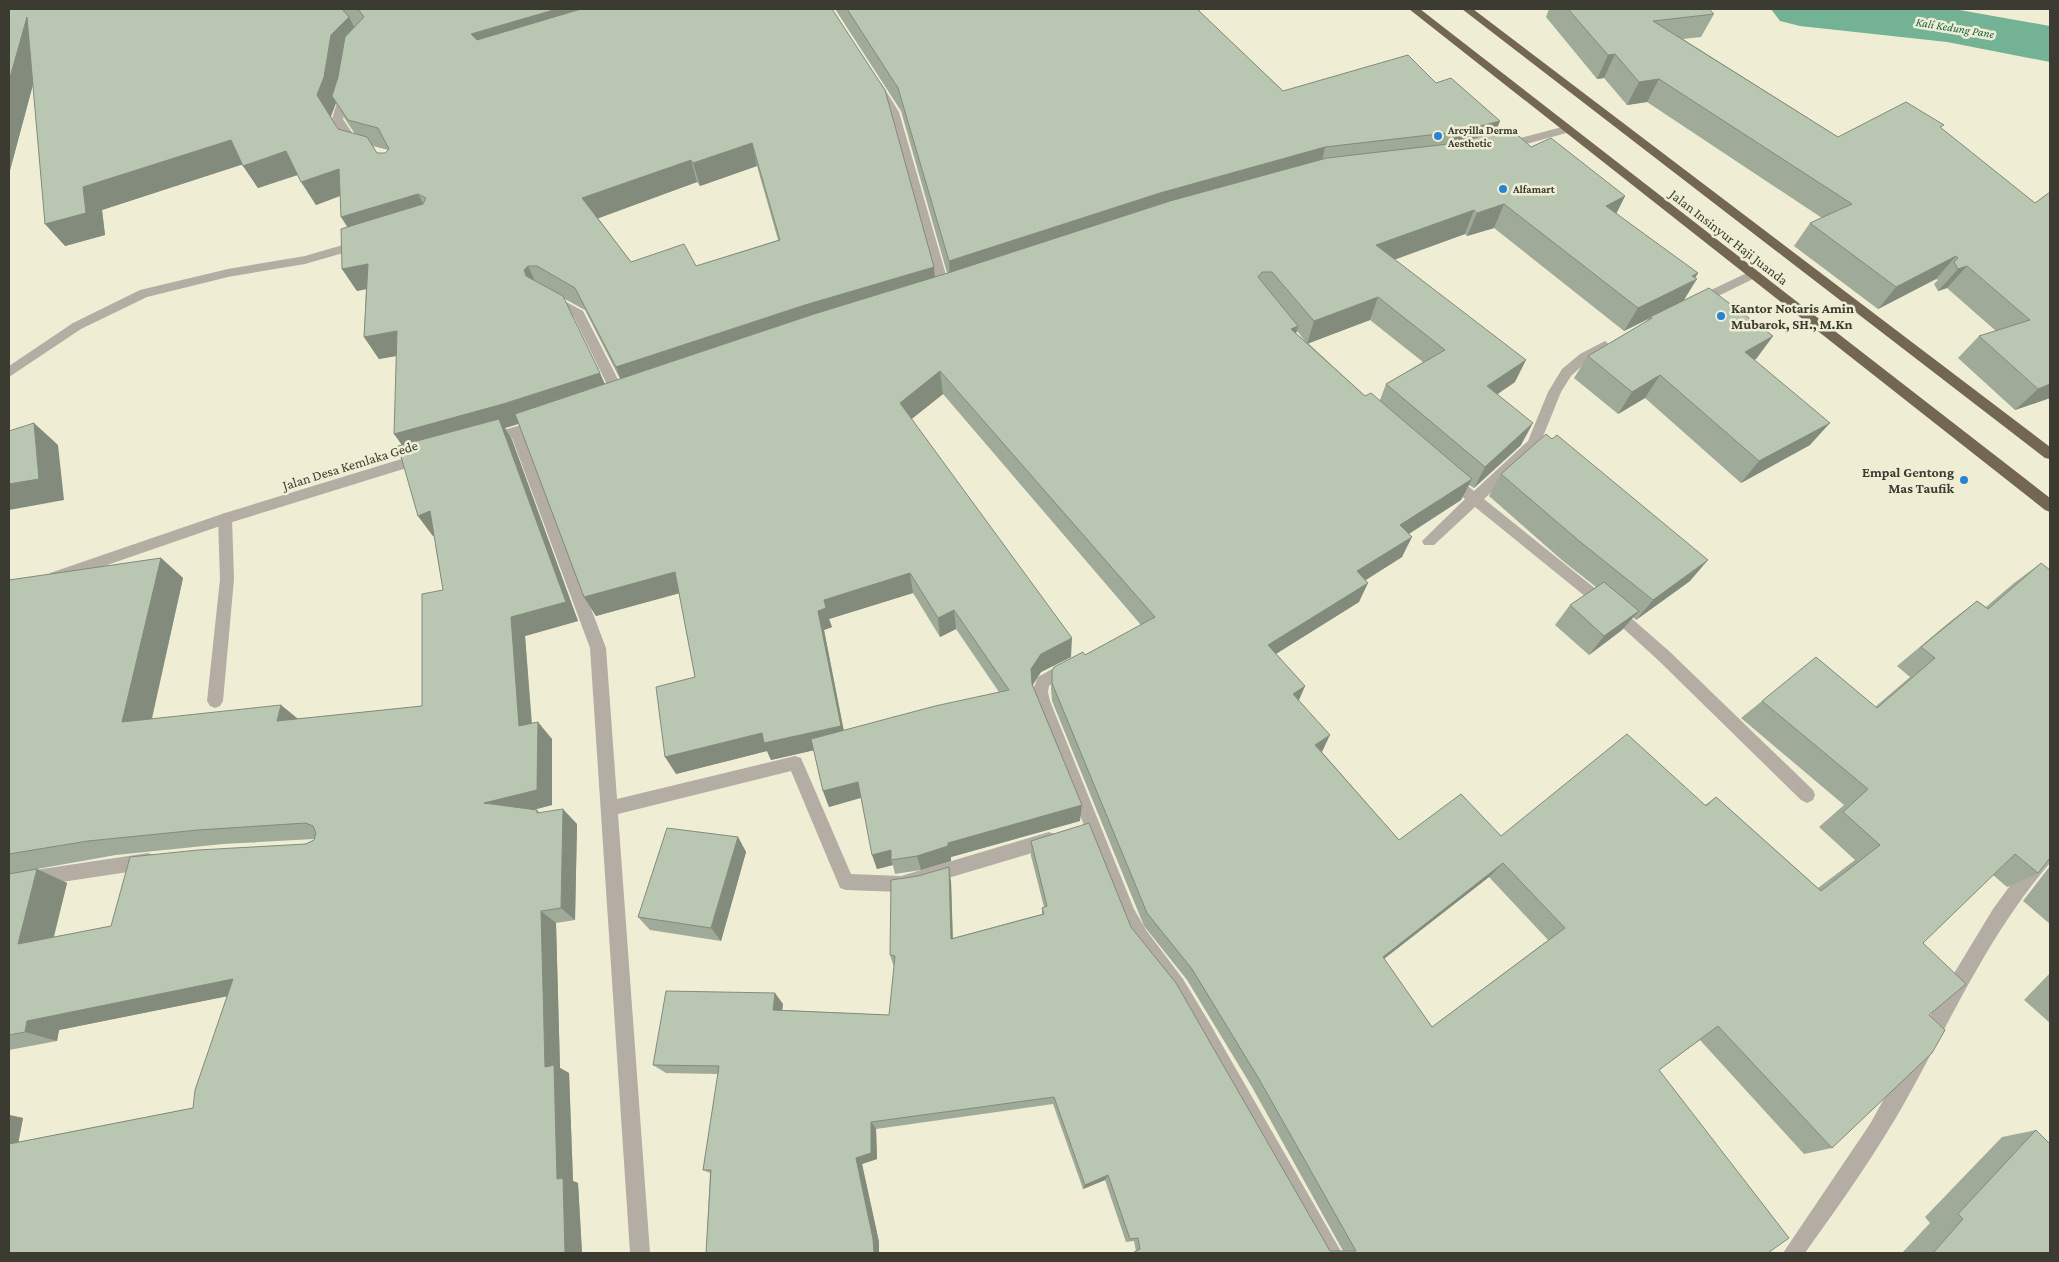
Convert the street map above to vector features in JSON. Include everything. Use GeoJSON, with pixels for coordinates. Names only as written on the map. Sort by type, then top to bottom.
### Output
{"type":"FeatureCollection","features":[{"type":"Feature","properties":{"kind":"highway","name":"Jalan Insinyur Haji Juanda"},"geometry":{"type":"LineString","coordinates":[[1469,10],[2050,454]]}},
{"type":"Feature","properties":{"kind":"highway","name":"Jalan Insinyur Haji Juanda"},"geometry":{"type":"LineString","coordinates":[[1416,11],[2050,506]]}},
{"type":"Feature","properties":{"kind":"street"},"geometry":{"type":"LineString","coordinates":[[868,72],[894,112],[945,292]]}},
{"type":"Feature","properties":{"kind":"street"},"geometry":{"type":"LineString","coordinates":[[346,83],[344,100],[337,119],[356,147],[364,149]]}},
{"type":"Feature","properties":{"kind":"street"},"geometry":{"type":"LineString","coordinates":[[1493,149],[1566,130]]}},
{"type":"Feature","properties":{"kind":"street"},"geometry":{"type":"LineString","coordinates":[[9,372],[77,326],[144,293],[228,273],[305,260],[368,241]]}},
{"type":"Feature","properties":{"kind":"street"},"geometry":{"type":"LineString","coordinates":[[1682,309],[1753,274]]}},
{"type":"Feature","properties":{"kind":"street"},"geometry":{"type":"LineString","coordinates":[[542,293],[579,314],[620,397]]}},
{"type":"Feature","properties":{"kind":"street"},"geometry":{"type":"LineString","coordinates":[[1429,541],[1533,445],[1544,426],[1558,384],[1567,372],[1581,360],[1619,339]]}},
{"type":"Feature","properties":{"kind":"street"},"geometry":{"type":"LineString","coordinates":[[472,444],[517,432],[554,419]]}},
{"type":"Feature","properties":{"kind":"street"},"geometry":{"type":"LineString","coordinates":[[517,432],[598,648],[640,1253]]}},
{"type":"Feature","properties":{"kind":"street","name":"Jalan Desa Kemlaka Gede"},"geometry":{"type":"LineString","coordinates":[[46,580],[225,519],[437,454]]}},
{"type":"Feature","properties":{"kind":"street"},"geometry":{"type":"LineString","coordinates":[[1437,468],[1474,500],[1617,614],[1664,656],[1807,795]]}},
{"type":"Feature","properties":{"kind":"street"},"geometry":{"type":"LineString","coordinates":[[215,701],[227,580],[225,519]]}},
{"type":"Feature","properties":{"kind":"street"},"geometry":{"type":"LineString","coordinates":[[1080,661],[1047,679],[1040,692],[1136,933],[1178,987],[1243,1095],[1332,1253]]}},
{"type":"Feature","properties":{"kind":"street"},"geometry":{"type":"LineString","coordinates":[[609,809],[795,763],[846,882],[908,882],[1094,826]]}},
{"type":"Feature","properties":{"kind":"street"},"geometry":{"type":"LineString","coordinates":[[1793,1253],[1877,1131],[1959,980],[2018,887],[2050,851]]}},
{"type":"Feature","properties":{"kind":"street"},"geometry":{"type":"LineString","coordinates":[[9,882],[116,864],[165,860]]}},
{"type":"Feature","properties":{"kind":"building"},"geometry":{"type":"Polygon","coordinates":[[[9,9],[342,9],[349,17],[331,35],[324,77],[317,95],[338,129],[367,137],[377,153],[385,153],[389,149],[378,128],[348,120],[332,96],[338,77],[345,37],[364,17],[358,9],[557,9],[471,34],[477,40],[581,9],[832,9],[885,90],[934,267],[805,305],[616,367],[575,288],[537,266],[528,266],[524,270],[526,276],[563,296],[600,373],[503,404],[394,434],[397,331],[364,337],[368,264],[342,269],[341,229],[423,204],[426,198],[418,194],[341,217],[339,169],[301,182],[286,151],[243,166],[231,140],[83,187],[86,213],[45,224],[27,17],[9,81],[9,9]],[[752,143],[693,163],[691,160],[582,198],[631,262],[684,244],[696,266],[780,240],[752,143]]]}},
{"type":"Feature","properties":{"kind":"building"},"geometry":{"type":"Polygon","coordinates":[[[847,9],[1197,9],[1283,91],[1408,55],[1436,83],[1451,78],[1500,121],[1456,132],[1325,147],[1160,193],[949,261],[898,88],[847,9]]]}},
{"type":"Feature","properties":{"kind":"building"},"geometry":{"type":"Polygon","coordinates":[[[1568,9],[1709,9],[1714,14],[1653,21],[1838,137],[1906,102],[1944,125],[1940,127],[2035,203],[2050,192],[2050,384],[2038,389],[1979,336],[2030,320],[1967,266],[1958,269],[1954,262],[1958,258],[1956,256],[1896,287],[1810,223],[1852,204],[1659,79],[1639,82],[1615,54],[1608,55],[1568,9]]]}},
{"type":"Feature","properties":{"kind":"building"},"geometry":{"type":"Polygon","coordinates":[[[1510,128],[1531,147],[1551,138],[1625,196],[1606,206],[1698,273],[1692,276],[1697,279],[1638,308],[1504,204],[1477,213],[1474,210],[1376,245],[1526,360],[1487,386],[1533,423],[1485,467],[1386,384],[1445,350],[1378,297],[1314,321],[1272,272],[1262,272],[1258,277],[1298,326],[1291,329],[1365,396],[1371,393],[1472,479],[1400,525],[1412,537],[1357,571],[1368,583],[1268,645],[1305,686],[1293,694],[1330,735],[1315,745],[1399,840],[1461,794],[1501,836],[1627,734],[1706,806],[1716,797],[1821,891],[1880,845],[1843,812],[1868,789],[1762,701],[1816,657],[1877,708],[1935,658],[1921,647],[1977,601],[1988,609],[2041,563],[2050,570],[2050,858],[2038,873],[2015,854],[1923,943],[1966,984],[1929,1015],[1945,1030],[1932,1053],[1832,1148],[1718,1026],[1659,1070],[1789,1238],[1768,1253],[1135,1253],[1140,1249],[1138,1238],[1130,1239],[1108,1175],[1085,1185],[1054,1097],[871,1122],[871,1153],[856,1158],[873,1239],[874,1253],[706,1253],[711,1170],[703,1170],[719,1066],[653,1065],[666,991],[775,993],[773,1010],[889,1015],[895,956],[890,955],[891,880],[918,876],[949,867],[951,939],[1044,914],[1042,908],[1047,906],[1031,841],[1089,823],[1131,927],[1176,983],[1330,1251],[1356,1251],[1259,1079],[1192,969],[1147,913],[1052,683],[1054,667],[1083,652],[1085,655],[1155,617],[940,371],[900,403],[1072,638],[1041,654],[1031,669],[1032,684],[1082,805],[948,843],[948,846],[917,856],[891,860],[891,850],[872,855],[858,782],[823,791],[811,739],[935,706],[1009,690],[954,610],[938,618],[910,573],[824,600],[826,608],[818,611],[841,726],[764,743],[762,733],[665,757],[656,687],[695,677],[675,572],[584,597],[515,414],[814,314],[1170,201],[1327,158],[1457,143],[1510,128]],[[1503,863],[1383,957],[1432,1027],[1565,928],[1503,863]]]}},
{"type":"Feature","properties":{"kind":"building"},"geometry":{"type":"Polygon","coordinates":[[[1709,288],[1773,336],[1745,352],[1830,423],[1759,461],[1660,375],[1632,392],[1588,356],[1652,318],[1650,317],[1709,288]]]}},
{"type":"Feature","properties":{"kind":"building"},"geometry":{"type":"Polygon","coordinates":[[[499,419],[566,602],[511,617],[519,726],[538,722],[537,790],[484,803],[537,810],[537,813],[563,809],[561,908],[541,911],[545,1067],[554,1065],[557,1179],[563,1178],[565,1253],[9,1253],[9,1144],[193,1108],[195,1090],[233,979],[27,1021],[25,1032],[9,1035],[9,874],[37,869],[18,944],[111,926],[130,857],[198,850],[306,844],[314,840],[316,833],[313,826],[306,823],[198,830],[88,841],[9,854],[9,580],[161,558],[122,722],[281,705],[277,721],[422,706],[422,594],[443,590],[430,511],[418,516],[398,446],[499,419]]]}},
{"type":"Feature","properties":{"kind":"building"},"geometry":{"type":"Polygon","coordinates":[[[34,423],[39,479],[9,484],[9,431],[34,423]]]}},
{"type":"Feature","properties":{"kind":"building"},"geometry":{"type":"Polygon","coordinates":[[[1546,434],[1552,439],[1557,435],[1708,560],[1653,600],[1578,540],[1501,474],[1546,434]]]}},
{"type":"Feature","properties":{"kind":"building"},"geometry":{"type":"Polygon","coordinates":[[[1604,582],[1639,611],[1604,636],[1570,605],[1604,582]]]}},
{"type":"Feature","properties":{"kind":"building"},"geometry":{"type":"Polygon","coordinates":[[[667,828],[738,837],[711,928],[638,917],[667,828]]]}},
{"type":"Feature","properties":{"kind":"building"},"geometry":{"type":"Polygon","coordinates":[[[2036,1130],[2050,1144],[2050,1253],[1933,1253],[1963,1219],[1958,1214],[2036,1130]]]}},
{"type":"Feature","properties":{"kind":"waterway","name":"Kali Kedung Pane"},"geometry":{"type":"LineString","coordinates":[[1800,9],[1947,25],[2050,44]]}},
{"type":"Feature","properties":{"kind":"place","name":"Arcyilla Derma Aesthetic"},"geometry":{"type":"Point","coordinates":[1438,136]}},
{"type":"Feature","properties":{"kind":"place","name":"Alfamart"},"geometry":{"type":"Point","coordinates":[1503,189]}},
{"type":"Feature","properties":{"kind":"place","name":"Kantor Notaris Amin Mubarok, SH., M.Kn"},"geometry":{"type":"Point","coordinates":[1721,316]}},
{"type":"Feature","properties":{"kind":"place","name":"Empal Gentong Mas Taufik"},"geometry":{"type":"Point","coordinates":[1964,480]}}]}
